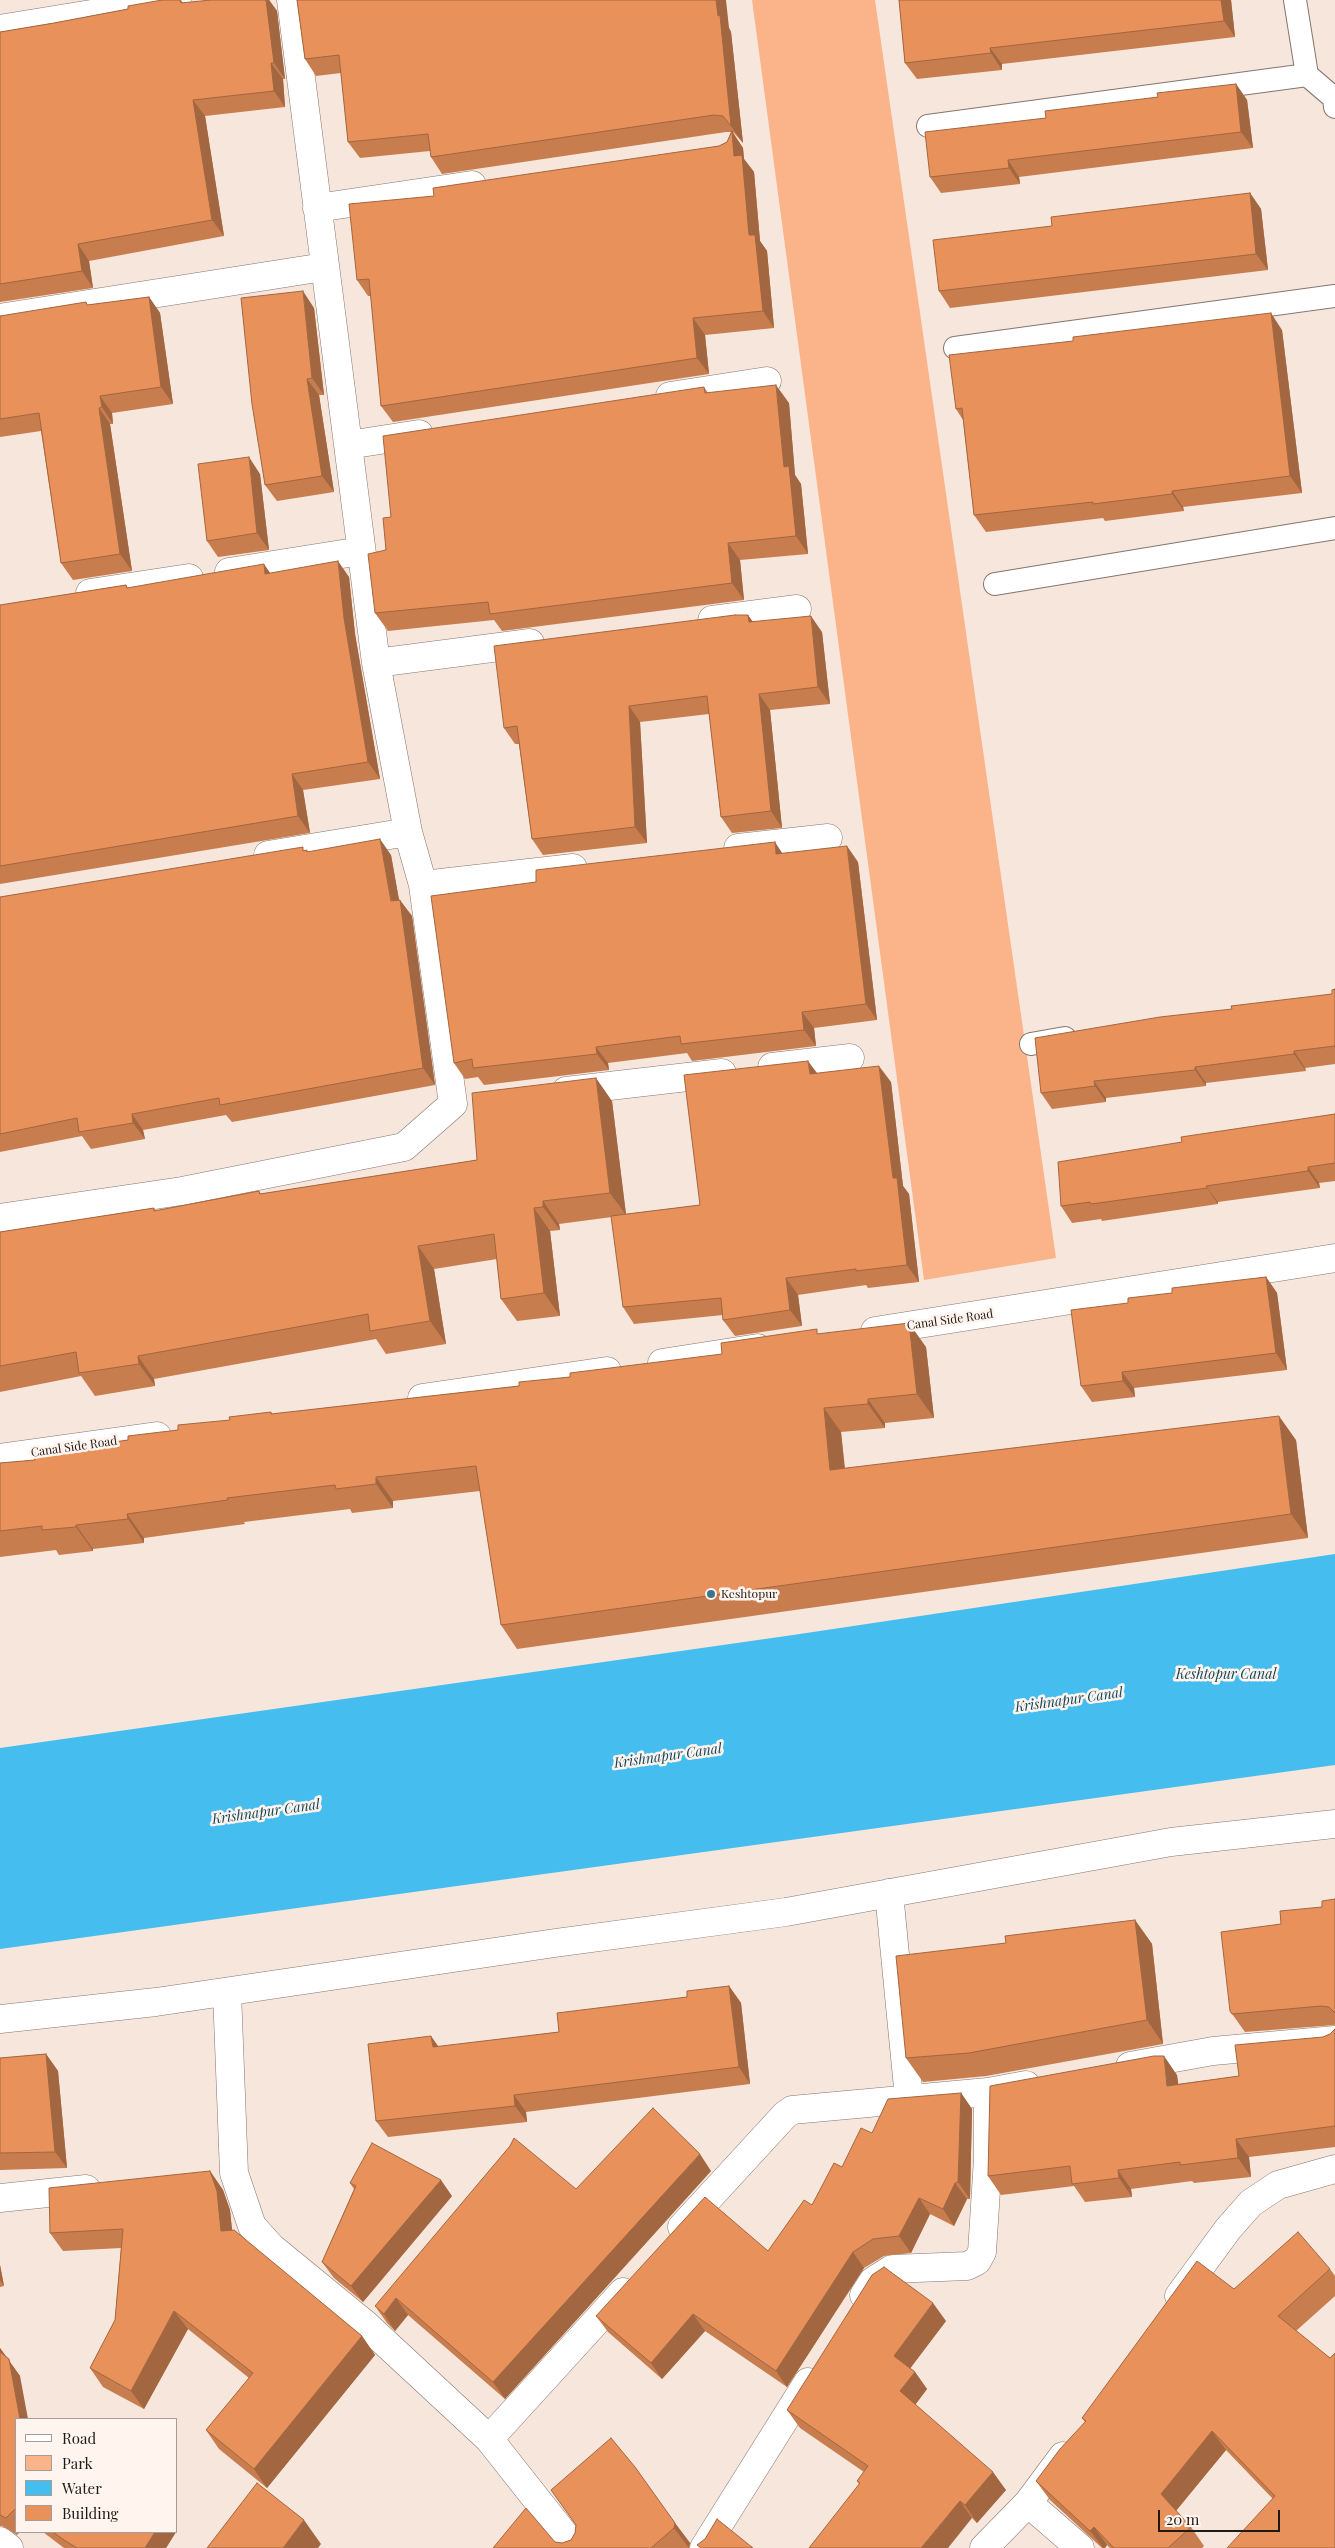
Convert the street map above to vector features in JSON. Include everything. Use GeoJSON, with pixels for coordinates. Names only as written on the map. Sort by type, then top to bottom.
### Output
{"type":"FeatureCollection","features":[{"type":"Feature","properties":{"kind":"street"},"geometry":{"type":"LineString","coordinates":[[0,29],[177,0]]}},
{"type":"Feature","properties":{"kind":"street"},"geometry":{"type":"LineString","coordinates":[[291,0],[376,663],[408,832],[423,885],[453,1104]]}},
{"type":"Feature","properties":{"kind":"street"},"geometry":{"type":"LineString","coordinates":[[317,208],[493,182]]}},
{"type":"Feature","properties":{"kind":"street"},"geometry":{"type":"LineString","coordinates":[[0,318],[324,267]]}},
{"type":"Feature","properties":{"kind":"street"},"geometry":{"type":"LineString","coordinates":[[650,399],[767,381]]}},
{"type":"Feature","properties":{"kind":"street"},"geometry":{"type":"LineString","coordinates":[[348,445],[445,430]]}},
{"type":"Feature","properties":{"kind":"street"},"geometry":{"type":"LineString","coordinates":[[68,596],[361,551]]}},
{"type":"Feature","properties":{"kind":"street"},"geometry":{"type":"LineString","coordinates":[[690,623],[797,609]]}},
{"type":"Feature","properties":{"kind":"street"},"geometry":{"type":"LineString","coordinates":[[376,663],[552,640]]}},
{"type":"Feature","properties":{"kind":"street"},"geometry":{"type":"LineString","coordinates":[[243,860],[408,832]]}},
{"type":"Feature","properties":{"kind":"street"},"geometry":{"type":"LineString","coordinates":[[709,852],[828,838]]}},
{"type":"Feature","properties":{"kind":"street"},"geometry":{"type":"LineString","coordinates":[[423,885],[601,864]]}},
{"type":"Feature","properties":{"kind":"street"},"geometry":{"type":"LineString","coordinates":[[542,1094],[850,1058]]}},
{"type":"Feature","properties":{"kind":"street"},"geometry":{"type":"LineString","coordinates":[[0,1218],[182,1191],[404,1147],[453,1104],[482,1100]]}},
{"type":"Feature","properties":{"kind":"street","name":"Canal Side Road"},"geometry":{"type":"LineString","coordinates":[[849,1335],[1335,1258]]}},
{"type":"Feature","properties":{"kind":"street"},"geometry":{"type":"LineString","coordinates":[[400,1402],[780,1345]]}},
{"type":"Feature","properties":{"kind":"street","name":"Canal Side Road"},"geometry":{"type":"LineString","coordinates":[[0,1458],[185,1432]]}},
{"type":"Feature","properties":{"kind":"street"},"geometry":{"type":"LineString","coordinates":[[0,2019],[156,2002],[554,1942],[786,1912],[1171,1842],[1335,1824]]}},
{"type":"Feature","properties":{"kind":"street"},"geometry":{"type":"LineString","coordinates":[[889,1893],[909,2098]]}},
{"type":"Feature","properties":{"kind":"street"},"geometry":{"type":"LineString","coordinates":[[227,1992],[234,2172],[252,2226],[271,2247],[364,2324],[489,2439],[576,2548]]}},
{"type":"Feature","properties":{"kind":"street"},"geometry":{"type":"LineString","coordinates":[[1106,2071],[1213,2051],[1335,2040]]}},
{"type":"Feature","properties":{"kind":"street"},"geometry":{"type":"LineString","coordinates":[[664,2248],[785,2115],[792,2110],[988,2092],[1047,2081]]}},
{"type":"Feature","properties":{"kind":"street"},"geometry":{"type":"LineString","coordinates":[[852,2312],[872,2280],[892,2269],[967,2266],[977,2261],[982,2252],[988,2159],[988,2092]]}},
{"type":"Feature","properties":{"kind":"street"},"geometry":{"type":"LineString","coordinates":[[1163,2318],[1228,2229],[1251,2203],[1278,2185],[1335,2169]]}},
{"type":"Feature","properties":{"kind":"street"},"geometry":{"type":"LineString","coordinates":[[205,2176],[234,2172]]}},
{"type":"Feature","properties":{"kind":"street"},"geometry":{"type":"LineString","coordinates":[[0,2198],[107,2186]]}},
{"type":"Feature","properties":{"kind":"street"},"geometry":{"type":"LineString","coordinates":[[489,2439],[637,2277]]}},
{"type":"Feature","properties":{"kind":"street"},"geometry":{"type":"LineString","coordinates":[[364,2324],[383,2302]]}},
{"type":"Feature","properties":{"kind":"street"},"geometry":{"type":"LineString","coordinates":[[704,2548],[822,2360]]}},
{"type":"Feature","properties":{"kind":"street"},"geometry":{"type":"LineString","coordinates":[[984,2548],[1028,2503],[1075,2439]]}},
{"type":"Feature","properties":{"kind":"street"},"geometry":{"type":"LineString","coordinates":[[1028,2503],[1080,2548]]}},
{"type":"Feature","properties":{"kind":"street"},"geometry":{"type":"LineString","coordinates":[[0,2541],[9,2548]]}},
{"type":"Feature","properties":{"kind":"lane"},"geometry":{"type":"LineString","coordinates":[[1295,0],[1307,75],[1335,101]]}},
{"type":"Feature","properties":{"kind":"lane"},"geometry":{"type":"LineString","coordinates":[[928,126],[1307,75]]}},
{"type":"Feature","properties":{"kind":"lane"},"geometry":{"type":"LineString","coordinates":[[955,348],[1335,296]]}},
{"type":"Feature","properties":{"kind":"lane"},"geometry":{"type":"LineString","coordinates":[[995,584],[1335,528]]}},
{"type":"Feature","properties":{"kind":"lane"},"geometry":{"type":"LineString","coordinates":[[1031,1044],[1090,1034]]}},
{"type":"Feature","properties":{"kind":"green space"},"geometry":{"type":"Polygon","coordinates":[[[752,0],[875,0],[1056,1258],[924,1280],[752,0]]]}},
{"type":"Feature","properties":{"kind":"water","name":"Keshtopur Canal"},"geometry":{"type":"Polygon","coordinates":[[[1335,1554],[1335,1765],[0,1949],[0,1748],[793,1635],[1335,1554]]]}},
{"type":"Feature","properties":{"kind":"building"},"geometry":{"type":"Polygon","coordinates":[[[162,0],[180,0],[181,3],[211,0],[266,0],[274,63],[271,63],[274,91],[193,100],[212,220],[78,244],[82,271],[0,284],[0,32],[128,9],[128,6],[162,0]]]}},
{"type":"Feature","properties":{"kind":"building"},"geometry":{"type":"Polygon","coordinates":[[[297,0],[716,0],[718,16],[720,15],[731,126],[723,116],[714,115],[431,157],[428,134],[348,142],[339,55],[305,59],[297,0]]]}},
{"type":"Feature","properties":{"kind":"building"},"geometry":{"type":"Polygon","coordinates":[[[899,0],[1221,0],[1224,21],[990,48],[991,53],[905,63],[899,0]]]}},
{"type":"Feature","properties":{"kind":"building"},"geometry":{"type":"Polygon","coordinates":[[[1236,84],[1241,132],[1008,160],[1009,168],[930,177],[925,132],[1046,118],[1045,111],[1158,97],[1157,93],[1236,84]]]}},
{"type":"Feature","properties":{"kind":"building"},"geometry":{"type":"Polygon","coordinates":[[[732,131],[734,156],[742,155],[749,235],[755,235],[763,311],[693,318],[697,358],[381,406],[369,279],[357,280],[349,204],[434,196],[433,188],[719,146],[727,142],[732,131]]]}},
{"type":"Feature","properties":{"kind":"building"},"geometry":{"type":"Polygon","coordinates":[[[1250,193],[1256,254],[939,291],[933,240],[1052,226],[1051,217],[1250,193]]]}},
{"type":"Feature","properties":{"kind":"building"},"geometry":{"type":"Polygon","coordinates":[[[303,291],[312,378],[307,379],[322,476],[265,485],[252,404],[241,298],[303,291]]]}},
{"type":"Feature","properties":{"kind":"building"},"geometry":{"type":"Polygon","coordinates":[[[149,297],[161,387],[100,396],[102,407],[99,408],[120,554],[61,563],[39,413],[0,419],[0,316],[86,302],[87,305],[149,297]]]}},
{"type":"Feature","properties":{"kind":"building"},"geometry":{"type":"Polygon","coordinates":[[[1271,313],[1290,476],[1172,491],[1172,494],[1093,504],[1093,502],[974,515],[962,408],[956,409],[949,355],[1073,341],[1073,337],[1271,313]]]}},
{"type":"Feature","properties":{"kind":"building"},"geometry":{"type":"Polygon","coordinates":[[[776,385],[784,467],[789,466],[796,536],[728,543],[732,583],[490,614],[488,602],[375,613],[368,554],[386,550],[383,518],[391,517],[383,436],[704,387],[705,393],[776,385]]]}},
{"type":"Feature","properties":{"kind":"building"},"geometry":{"type":"Polygon","coordinates":[[[249,457],[257,533],[207,541],[198,464],[249,457]]]}},
{"type":"Feature","properties":{"kind":"building"},"geometry":{"type":"Polygon","coordinates":[[[338,561],[344,618],[368,762],[292,774],[298,816],[0,866],[0,605],[126,585],[127,588],[264,564],[265,574],[338,561]]]}},
{"type":"Feature","properties":{"kind":"building"},"geometry":{"type":"Polygon","coordinates":[[[735,615],[748,615],[749,622],[811,616],[818,687],[759,694],[771,811],[721,817],[707,696],[629,706],[635,827],[532,839],[517,726],[504,728],[494,646],[735,615]]]}},
{"type":"Feature","properties":{"kind":"building"},"geometry":{"type":"Polygon","coordinates":[[[380,839],[391,901],[400,900],[423,1068],[220,1105],[219,1098],[132,1114],[133,1123],[79,1132],[77,1118],[0,1134],[0,897],[303,847],[303,851],[307,850],[307,852],[380,839]]]}},
{"type":"Feature","properties":{"kind":"building"},"geometry":{"type":"Polygon","coordinates":[[[775,842],[776,854],[847,846],[866,1004],[802,1012],[804,1030],[681,1044],[680,1036],[596,1047],[597,1054],[473,1068],[472,1059],[454,1063],[431,896],[536,882],[536,870],[775,842]]]}},
{"type":"Feature","properties":{"kind":"building"},"geometry":{"type":"Polygon","coordinates":[[[1335,989],[1335,1046],[1294,1051],[1294,1054],[1195,1067],[1195,1070],[1094,1081],[1095,1086],[1041,1093],[1035,1038],[1160,1017],[1232,1009],[1231,1006],[1332,994],[1332,990],[1335,989]]]}},
{"type":"Feature","properties":{"kind":"building"},"geometry":{"type":"Polygon","coordinates":[[[808,1061],[810,1074],[879,1066],[893,1178],[897,1178],[907,1265],[786,1278],[790,1310],[723,1320],[721,1298],[623,1307],[611,1216],[700,1205],[684,1075],[808,1061]]]}},
{"type":"Feature","properties":{"kind":"building"},"geometry":{"type":"Polygon","coordinates":[[[596,1078],[610,1193],[543,1201],[543,1207],[534,1208],[544,1293],[501,1299],[494,1234],[418,1246],[430,1321],[370,1331],[368,1314],[138,1356],[139,1364],[79,1373],[76,1352],[0,1366],[0,1232],[154,1208],[154,1211],[259,1191],[260,1194],[477,1160],[472,1093],[596,1078]]]}},
{"type":"Feature","properties":{"kind":"building"},"geometry":{"type":"Polygon","coordinates":[[[1335,1114],[1335,1163],[1308,1167],[1308,1171],[1206,1186],[1207,1188],[1091,1204],[1090,1202],[1061,1206],[1058,1162],[1182,1142],[1181,1137],[1335,1114]]]}},
{"type":"Feature","properties":{"kind":"building"},"geometry":{"type":"Polygon","coordinates":[[[1266,1277],[1276,1353],[1122,1372],[1123,1381],[1081,1386],[1071,1310],[1128,1303],[1128,1298],[1172,1293],[1172,1288],[1266,1277]]]}},
{"type":"Feature","properties":{"kind":"building"},"geometry":{"type":"Polygon","coordinates":[[[909,1323],[917,1394],[868,1399],[868,1404],[824,1408],[830,1470],[1279,1416],[1291,1514],[501,1625],[476,1466],[376,1477],[376,1484],[336,1489],[335,1485],[227,1498],[228,1500],[127,1514],[128,1519],[76,1525],[76,1527],[42,1530],[42,1526],[0,1531],[0,1463],[35,1460],[34,1453],[128,1440],[128,1436],[178,1430],[178,1425],[230,1420],[229,1417],[519,1386],[519,1382],[570,1377],[570,1373],[722,1354],[721,1343],[817,1329],[817,1334],[909,1323]]]}},
{"type":"Feature","properties":{"kind":"building"},"geometry":{"type":"Polygon","coordinates":[[[1335,1899],[1335,2013],[1329,2007],[1321,2006],[1232,2014],[1230,2011],[1221,1932],[1281,1924],[1280,1911],[1322,1907],[1322,1901],[1335,1899]]]}},
{"type":"Feature","properties":{"kind":"building"},"geometry":{"type":"Polygon","coordinates":[[[1135,1920],[1147,2020],[969,2053],[906,2058],[896,1956],[1006,1943],[1005,1936],[1135,1920]]]}},
{"type":"Feature","properties":{"kind":"building"},"geometry":{"type":"Polygon","coordinates":[[[729,1986],[739,2067],[514,2095],[515,2106],[376,2121],[368,2044],[431,2036],[433,2047],[559,2032],[557,2013],[687,1997],[687,1991],[729,1986]]]}},
{"type":"Feature","properties":{"kind":"building"},"geometry":{"type":"Polygon","coordinates":[[[1335,2029],[1335,2126],[1236,2139],[1238,2158],[1180,2165],[1180,2162],[1118,2170],[1119,2178],[1072,2184],[1070,2166],[988,2176],[990,2086],[1154,2056],[1164,2056],[1167,2086],[1239,2076],[1235,2045],[1323,2037],[1335,2029]]]}},
{"type":"Feature","properties":{"kind":"building"},"geometry":{"type":"Polygon","coordinates":[[[46,2054],[55,2152],[0,2153],[0,2058],[46,2054]]]}},
{"type":"Feature","properties":{"kind":"building"},"geometry":{"type":"Polygon","coordinates":[[[961,2093],[958,2182],[955,2183],[943,2209],[919,2198],[899,2236],[873,2239],[853,2252],[776,2371],[693,2314],[651,2363],[596,2316],[705,2197],[768,2251],[804,2200],[812,2205],[834,2163],[842,2167],[861,2128],[872,2133],[888,2099],[961,2093]]]}},
{"type":"Feature","properties":{"kind":"building"},"geometry":{"type":"Polygon","coordinates":[[[653,2108],[700,2154],[493,2382],[396,2298],[384,2314],[375,2306],[510,2146],[514,2138],[576,2189],[653,2108]]]}},
{"type":"Feature","properties":{"kind":"building"},"geometry":{"type":"Polygon","coordinates":[[[372,2143],[441,2180],[351,2286],[322,2262],[356,2186],[350,2183],[372,2143]]]}},
{"type":"Feature","properties":{"kind":"building"},"geometry":{"type":"Polygon","coordinates":[[[210,2171],[217,2191],[221,2231],[234,2230],[362,2336],[254,2469],[206,2430],[253,2373],[174,2311],[131,2391],[90,2368],[115,2320],[123,2229],[50,2233],[49,2188],[210,2171]]]}},
{"type":"Feature","properties":{"kind":"building"},"geometry":{"type":"Polygon","coordinates":[[[1298,2232],[1330,2269],[1278,2316],[1330,2358],[1335,2353],[1335,2548],[1227,2548],[1275,2496],[1212,2431],[1161,2494],[1191,2527],[1168,2548],[1114,2548],[1094,2527],[1090,2531],[1036,2481],[1060,2449],[1086,2421],[1082,2418],[1197,2261],[1234,2289],[1298,2232]]]}},
{"type":"Feature","properties":{"kind":"building"},"geometry":{"type":"Polygon","coordinates":[[[884,2267],[933,2303],[894,2356],[915,2372],[900,2391],[993,2472],[965,2505],[960,2501],[921,2548],[809,2548],[860,2483],[857,2481],[868,2466],[787,2410],[872,2275],[884,2267]]]}},
{"type":"Feature","properties":{"kind":"building"},"geometry":{"type":"Polygon","coordinates":[[[0,2352],[9,2359],[20,2418],[15,2418],[15,2509],[6,2518],[0,2515],[0,2352]]]}},
{"type":"Feature","properties":{"kind":"building"},"geometry":{"type":"Polygon","coordinates":[[[611,2438],[635,2467],[675,2523],[674,2528],[651,2548],[493,2548],[526,2508],[555,2542],[562,2543],[571,2540],[575,2533],[576,2525],[551,2490],[611,2438]]]}},
{"type":"Feature","properties":{"kind":"building"},"geometry":{"type":"Polygon","coordinates":[[[257,2483],[304,2520],[283,2548],[207,2548],[257,2483]]]}},
{"type":"Feature","properties":{"kind":"building"},"geometry":{"type":"Polygon","coordinates":[[[717,2519],[753,2548],[701,2548],[697,2545],[705,2539],[717,2519]]]}},
{"type":"Feature","properties":{"kind":"building"},"geometry":{"type":"Polygon","coordinates":[[[54,2533],[154,2533],[145,2548],[77,2548],[54,2533]]]}},
{"type":"Feature","properties":{"kind":"place","name":"Keshtopur"},"geometry":{"type":"Point","coordinates":[711,1594]}},
{"type":"Feature","properties":{"kind":"water label","name":"Krishnapur Canal"},"geometry":{"type":"Point","coordinates":[1069,1700]}},
{"type":"Feature","properties":{"kind":"water label","name":"Krishnapur Canal"},"geometry":{"type":"Point","coordinates":[668,1756]}},
{"type":"Feature","properties":{"kind":"water label","name":"Krishnapur Canal"},"geometry":{"type":"Point","coordinates":[266,1812]}}]}
